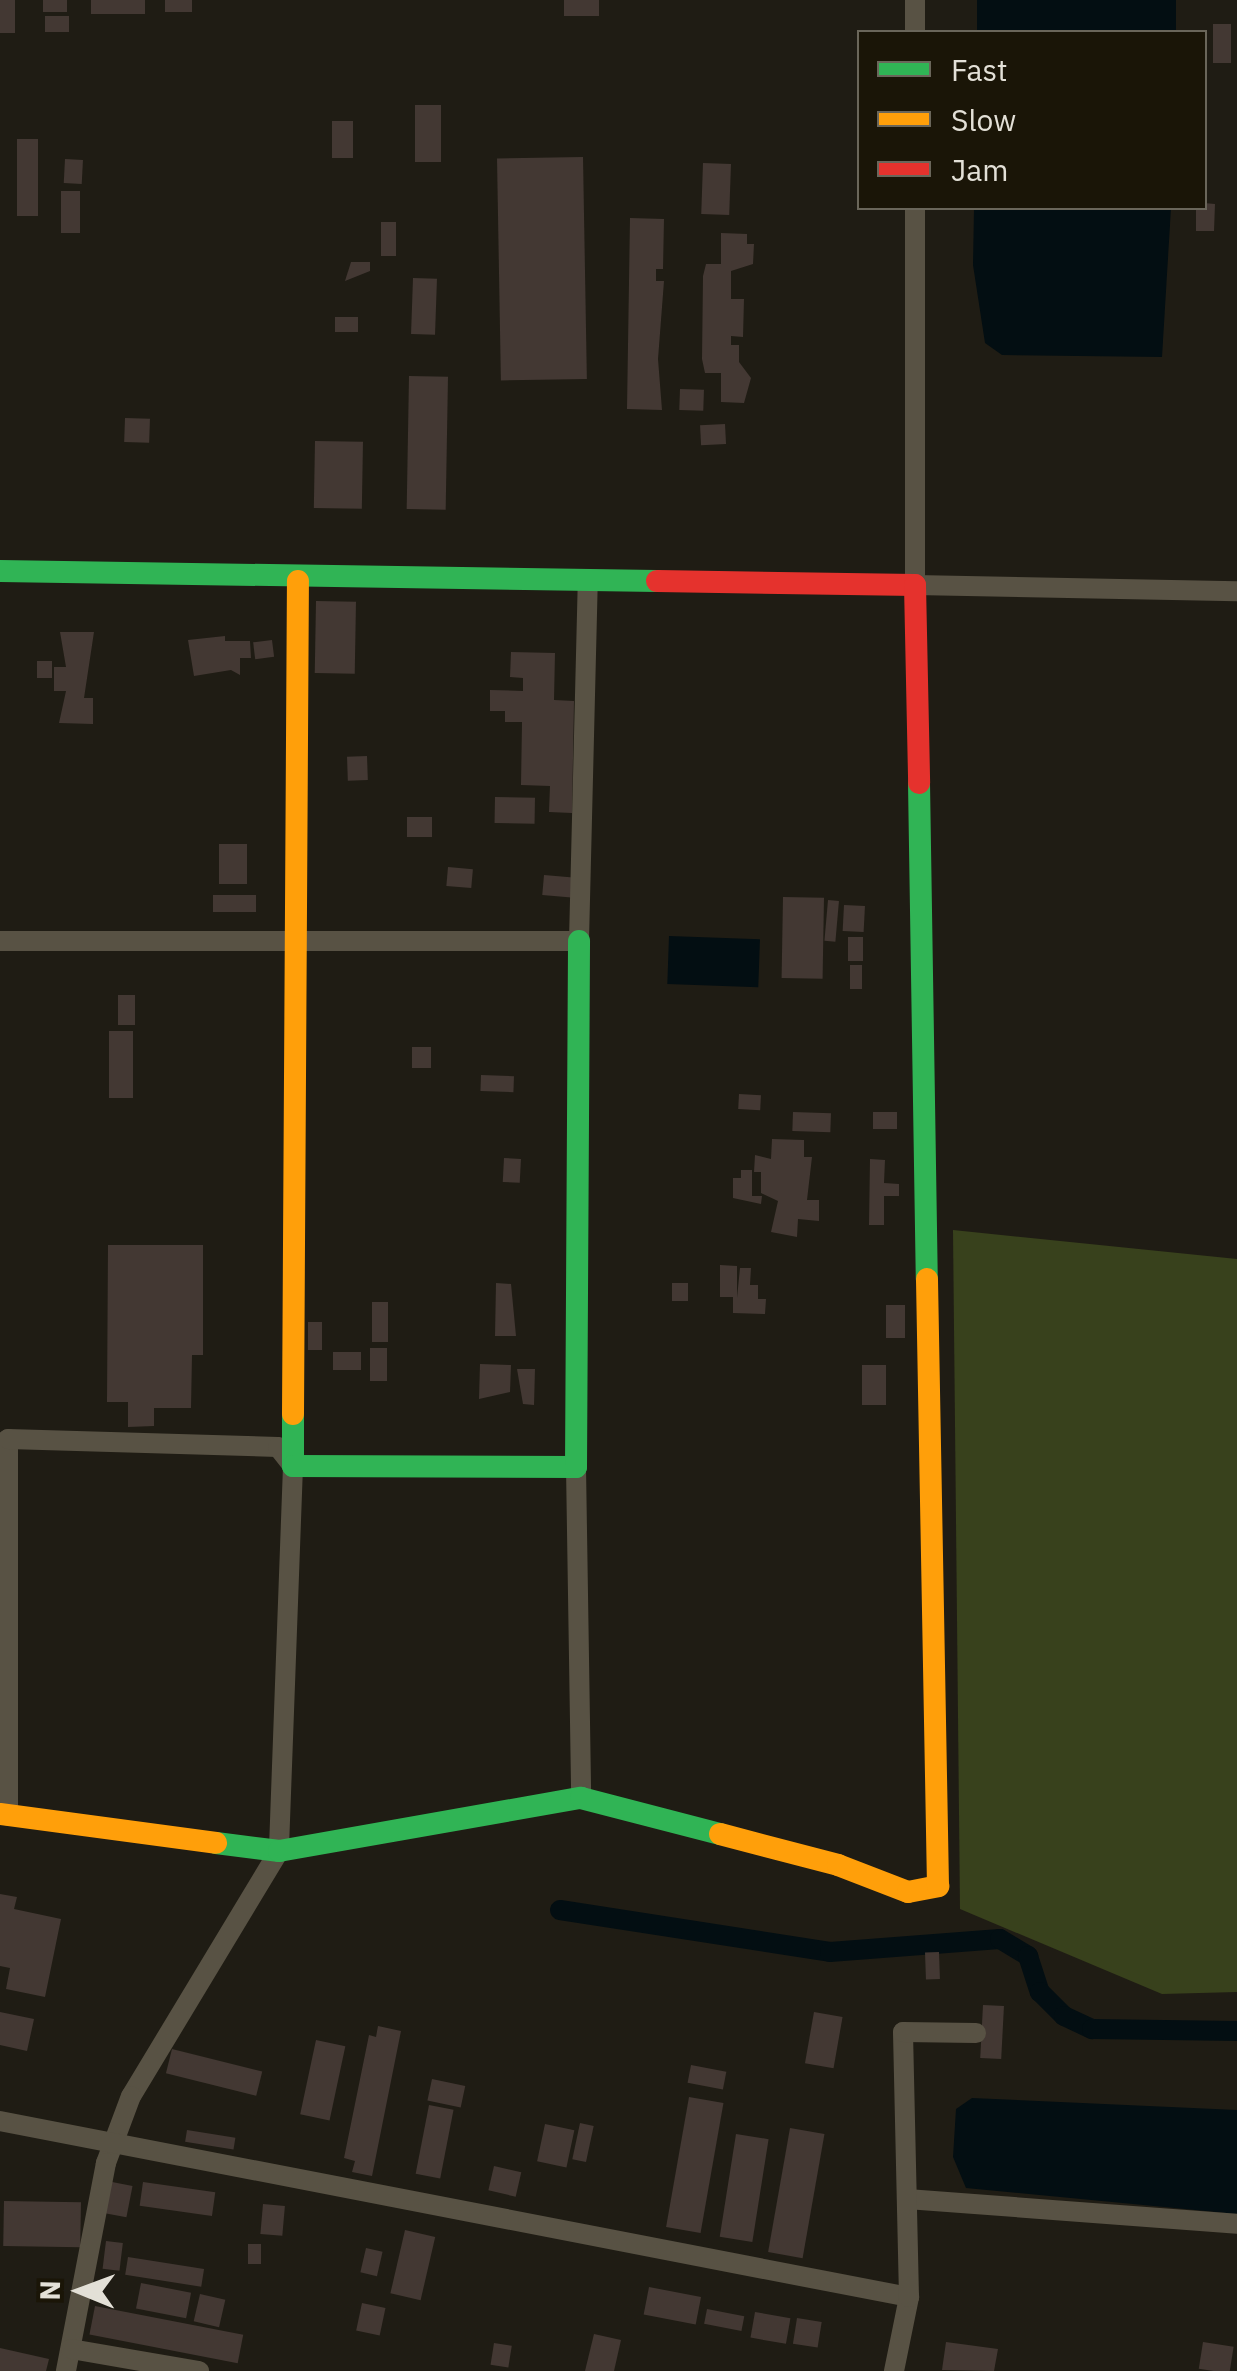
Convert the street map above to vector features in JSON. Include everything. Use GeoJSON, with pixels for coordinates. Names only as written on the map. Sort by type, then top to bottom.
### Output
{"type":"FeatureCollection","features":[{"type":"Feature","properties":{"kind":"street"},"geometry":{"type":"LineString","coordinates":[[915,0],[915,30]]}},
{"type":"Feature","properties":{"kind":"street"},"geometry":{"type":"LineString","coordinates":[[293,1466],[278,1446],[8,1439],[4,1815],[279,1850],[580,1798],[838,1865],[908,1892],[938,1886],[915,586],[915,210]]}},
{"type":"Feature","properties":{"kind":"street"},"geometry":{"type":"LineString","coordinates":[[0,571],[588,585],[1237,591]]}},
{"type":"Feature","properties":{"kind":"street"},"geometry":{"type":"LineString","coordinates":[[66,2371],[106,2163],[131,2096],[279,1850],[293,1466],[298,580]]}},
{"type":"Feature","properties":{"kind":"street"},"geometry":{"type":"LineString","coordinates":[[580,1798],[576,1467],[579,940],[588,585]]}},
{"type":"Feature","properties":{"kind":"street"},"geometry":{"type":"LineString","coordinates":[[0,941],[579,940]]}},
{"type":"Feature","properties":{"kind":"street"},"geometry":{"type":"LineString","coordinates":[[293,1466],[576,1467]]}},
{"type":"Feature","properties":{"kind":"street"},"geometry":{"type":"LineString","coordinates":[[894,2371],[909,2297],[903,2032],[976,2033]]}},
{"type":"Feature","properties":{"kind":"street"},"geometry":{"type":"LineString","coordinates":[[0,2121],[909,2297]]}},
{"type":"Feature","properties":{"kind":"street"},"geometry":{"type":"LineString","coordinates":[[907,2199],[1237,2224]]}},
{"type":"Feature","properties":{"kind":"street"},"geometry":{"type":"LineString","coordinates":[[70,2349],[199,2371]]}},
{"type":"Feature","properties":{"kind":"green space"},"geometry":{"type":"Polygon","coordinates":[[[953,1230],[1237,1259],[1237,1992],[1162,1994],[960,1909],[953,1230]]]}},
{"type":"Feature","properties":{"kind":"shaded area"},"geometry":{"type":"Polygon","coordinates":[[[977,0],[1176,0],[1176,30],[977,30],[977,0]]]}},
{"type":"Feature","properties":{"kind":"shaded area"},"geometry":{"type":"Polygon","coordinates":[[[974,210],[1171,210],[1162,357],[1002,355],[985,343],[973,265],[974,210]]]}},
{"type":"Feature","properties":{"kind":"shaded area"},"geometry":{"type":"Polygon","coordinates":[[[669,936],[760,939],[758,987],[667,984],[669,936]]]}},
{"type":"Feature","properties":{"kind":"shaded area"},"geometry":{"type":"Polygon","coordinates":[[[972,2098],[1237,2110],[1237,2214],[966,2188],[953,2157],[956,2109],[972,2098]]]}},
{"type":"Feature","properties":{"kind":"building"},"geometry":{"type":"Polygon","coordinates":[[[0,0],[15,0],[15,33],[0,33],[0,0]]]}},
{"type":"Feature","properties":{"kind":"building"},"geometry":{"type":"Polygon","coordinates":[[[43,0],[67,0],[67,12],[43,12],[43,0]]]}},
{"type":"Feature","properties":{"kind":"building"},"geometry":{"type":"Polygon","coordinates":[[[91,0],[145,0],[145,14],[91,14],[91,0]]]}},
{"type":"Feature","properties":{"kind":"building"},"geometry":{"type":"Polygon","coordinates":[[[165,0],[192,0],[192,12],[165,12],[165,0]]]}},
{"type":"Feature","properties":{"kind":"building"},"geometry":{"type":"Polygon","coordinates":[[[564,0],[599,0],[599,16],[564,16],[564,0]]]}},
{"type":"Feature","properties":{"kind":"building"},"geometry":{"type":"Polygon","coordinates":[[[45,16],[69,16],[69,32],[45,32],[45,16]]]}},
{"type":"Feature","properties":{"kind":"building"},"geometry":{"type":"Polygon","coordinates":[[[1213,24],[1231,24],[1231,63],[1213,63],[1213,24]]]}},
{"type":"Feature","properties":{"kind":"building"},"geometry":{"type":"Polygon","coordinates":[[[415,105],[441,105],[441,162],[415,162],[415,105]]]}},
{"type":"Feature","properties":{"kind":"building"},"geometry":{"type":"Polygon","coordinates":[[[332,121],[353,121],[353,158],[332,158],[332,121]]]}},
{"type":"Feature","properties":{"kind":"building"},"geometry":{"type":"Polygon","coordinates":[[[17,139],[38,139],[38,216],[17,216],[17,139]]]}},
{"type":"Feature","properties":{"kind":"building"},"geometry":{"type":"Polygon","coordinates":[[[583,157],[587,379],[501,380],[497,159],[583,157]]]}},
{"type":"Feature","properties":{"kind":"building"},"geometry":{"type":"Polygon","coordinates":[[[65,159],[83,160],[82,184],[64,183],[65,159]]]}},
{"type":"Feature","properties":{"kind":"building"},"geometry":{"type":"Polygon","coordinates":[[[703,163],[731,164],[729,215],[701,214],[703,163]]]}},
{"type":"Feature","properties":{"kind":"building"},"geometry":{"type":"Polygon","coordinates":[[[61,191],[80,191],[80,233],[61,233],[61,191]]]}},
{"type":"Feature","properties":{"kind":"building"},"geometry":{"type":"Polygon","coordinates":[[[1207,203],[1215,204],[1214,231],[1196,231],[1196,210],[1207,210],[1207,203]]]}},
{"type":"Feature","properties":{"kind":"building"},"geometry":{"type":"Polygon","coordinates":[[[630,218],[664,219],[663,269],[656,269],[656,281],[664,281],[658,359],[662,410],[627,409],[630,218]]]}},
{"type":"Feature","properties":{"kind":"building"},"geometry":{"type":"Polygon","coordinates":[[[381,222],[396,222],[396,256],[381,256],[381,222]]]}},
{"type":"Feature","properties":{"kind":"building"},"geometry":{"type":"Polygon","coordinates":[[[721,233],[747,234],[747,244],[754,244],[753,264],[731,271],[731,299],[744,299],[743,337],[731,336],[731,345],[739,345],[739,362],[751,378],[744,403],[721,402],[721,373],[705,373],[702,359],[703,276],[706,264],[721,264],[721,233]]]}},
{"type":"Feature","properties":{"kind":"building"},"geometry":{"type":"Polygon","coordinates":[[[351,262],[370,262],[370,271],[345,281],[351,262]]]}},
{"type":"Feature","properties":{"kind":"building"},"geometry":{"type":"Polygon","coordinates":[[[413,278],[437,279],[435,335],[411,334],[413,278]]]}},
{"type":"Feature","properties":{"kind":"building"},"geometry":{"type":"Polygon","coordinates":[[[335,317],[358,317],[358,332],[335,332],[335,317]]]}},
{"type":"Feature","properties":{"kind":"building"},"geometry":{"type":"Polygon","coordinates":[[[409,376],[448,377],[446,510],[407,509],[409,376]]]}},
{"type":"Feature","properties":{"kind":"building"},"geometry":{"type":"Polygon","coordinates":[[[680,389],[704,390],[703,411],[679,410],[680,389]]]}},
{"type":"Feature","properties":{"kind":"building"},"geometry":{"type":"Polygon","coordinates":[[[125,418],[150,419],[149,443],[124,442],[125,418]]]}},
{"type":"Feature","properties":{"kind":"building"},"geometry":{"type":"Polygon","coordinates":[[[725,424],[726,444],[701,445],[700,425],[725,424]]]}},
{"type":"Feature","properties":{"kind":"building"},"geometry":{"type":"Polygon","coordinates":[[[315,441],[363,442],[362,509],[314,508],[315,441]]]}},
{"type":"Feature","properties":{"kind":"building"},"geometry":{"type":"Polygon","coordinates":[[[316,601],[356,602],[355,674],[315,673],[316,601]]]}},
{"type":"Feature","properties":{"kind":"building"},"geometry":{"type":"Polygon","coordinates":[[[60,632],[94,632],[84,698],[93,698],[93,724],[59,723],[66,691],[54,691],[54,667],[66,667],[60,632]]]}},
{"type":"Feature","properties":{"kind":"building"},"geometry":{"type":"Polygon","coordinates":[[[225,636],[225,641],[250,641],[251,658],[240,658],[240,675],[231,670],[194,676],[188,640],[225,636]]]}},
{"type":"Feature","properties":{"kind":"building"},"geometry":{"type":"Polygon","coordinates":[[[272,640],[274,657],[255,659],[253,642],[272,640]]]}},
{"type":"Feature","properties":{"kind":"building"},"geometry":{"type":"Polygon","coordinates":[[[511,652],[555,653],[554,700],[574,701],[572,813],[549,812],[550,786],[521,785],[522,722],[505,722],[505,711],[490,711],[490,690],[523,691],[523,678],[510,677],[511,652]]]}},
{"type":"Feature","properties":{"kind":"building"},"geometry":{"type":"Polygon","coordinates":[[[37,661],[52,661],[52,678],[37,678],[37,661]]]}},
{"type":"Feature","properties":{"kind":"building"},"geometry":{"type":"Polygon","coordinates":[[[367,756],[368,780],[348,781],[347,757],[367,756]]]}},
{"type":"Feature","properties":{"kind":"building"},"geometry":{"type":"Polygon","coordinates":[[[495,797],[535,798],[535,824],[495,823],[495,797]]]}},
{"type":"Feature","properties":{"kind":"building"},"geometry":{"type":"Polygon","coordinates":[[[407,817],[432,817],[432,837],[407,837],[407,817]]]}},
{"type":"Feature","properties":{"kind":"building"},"geometry":{"type":"Polygon","coordinates":[[[219,844],[247,844],[247,884],[219,884],[219,844]]]}},
{"type":"Feature","properties":{"kind":"building"},"geometry":{"type":"Polygon","coordinates":[[[448,867],[473,869],[471,888],[446,886],[448,867]]]}},
{"type":"Feature","properties":{"kind":"building"},"geometry":{"type":"Polygon","coordinates":[[[544,875],[576,878],[574,898],[542,895],[544,875]]]}},
{"type":"Feature","properties":{"kind":"building"},"geometry":{"type":"Polygon","coordinates":[[[213,895],[256,895],[256,912],[213,912],[213,895]]]}},
{"type":"Feature","properties":{"kind":"building"},"geometry":{"type":"Polygon","coordinates":[[[783,897],[824,898],[823,979],[782,978],[783,897]]]}},
{"type":"Feature","properties":{"kind":"building"},"geometry":{"type":"Polygon","coordinates":[[[828,900],[839,901],[835,942],[824,941],[828,900]]]}},
{"type":"Feature","properties":{"kind":"building"},"geometry":{"type":"Polygon","coordinates":[[[844,905],[865,906],[864,932],[843,931],[844,905]]]}},
{"type":"Feature","properties":{"kind":"building"},"geometry":{"type":"Polygon","coordinates":[[[848,937],[863,937],[863,961],[848,961],[848,937]]]}},
{"type":"Feature","properties":{"kind":"building"},"geometry":{"type":"Polygon","coordinates":[[[850,965],[862,965],[862,989],[850,989],[850,965]]]}},
{"type":"Feature","properties":{"kind":"building"},"geometry":{"type":"Polygon","coordinates":[[[118,995],[135,995],[135,1025],[118,1025],[118,995]]]}},
{"type":"Feature","properties":{"kind":"building"},"geometry":{"type":"Polygon","coordinates":[[[109,1031],[133,1031],[133,1098],[109,1098],[109,1031]]]}},
{"type":"Feature","properties":{"kind":"building"},"geometry":{"type":"Polygon","coordinates":[[[412,1047],[431,1047],[431,1068],[412,1068],[412,1047]]]}},
{"type":"Feature","properties":{"kind":"building"},"geometry":{"type":"Polygon","coordinates":[[[481,1075],[514,1076],[513,1092],[480,1091],[481,1075]]]}},
{"type":"Feature","properties":{"kind":"building"},"geometry":{"type":"Polygon","coordinates":[[[739,1094],[761,1095],[760,1110],[738,1109],[739,1094]]]}},
{"type":"Feature","properties":{"kind":"building"},"geometry":{"type":"Polygon","coordinates":[[[793,1112],[831,1113],[830,1132],[792,1131],[793,1112]]]}},
{"type":"Feature","properties":{"kind":"building"},"geometry":{"type":"Polygon","coordinates":[[[873,1112],[897,1112],[897,1129],[873,1129],[873,1112]]]}},
{"type":"Feature","properties":{"kind":"building"},"geometry":{"type":"Polygon","coordinates":[[[772,1139],[804,1140],[804,1157],[812,1157],[807,1200],[819,1200],[819,1221],[798,1219],[797,1237],[771,1232],[778,1201],[761,1193],[761,1172],[754,1172],[755,1155],[771,1159],[772,1139]]]}},
{"type":"Feature","properties":{"kind":"building"},"geometry":{"type":"Polygon","coordinates":[[[504,1158],[521,1159],[520,1183],[503,1182],[504,1158]]]}},
{"type":"Feature","properties":{"kind":"building"},"geometry":{"type":"Polygon","coordinates":[[[870,1159],[885,1160],[884,1183],[899,1184],[899,1196],[884,1196],[884,1225],[869,1225],[870,1159]]]}},
{"type":"Feature","properties":{"kind":"building"},"geometry":{"type":"Polygon","coordinates":[[[741,1170],[752,1170],[752,1196],[762,1196],[761,1204],[733,1198],[733,1178],[741,1178],[741,1170]]]}},
{"type":"Feature","properties":{"kind":"building"},"geometry":{"type":"Polygon","coordinates":[[[108,1245],[203,1245],[203,1355],[192,1355],[191,1408],[154,1408],[154,1426],[128,1427],[128,1402],[107,1402],[108,1245]]]}},
{"type":"Feature","properties":{"kind":"building"},"geometry":{"type":"Polygon","coordinates":[[[720,1265],[737,1266],[737,1298],[740,1268],[751,1268],[750,1285],[758,1285],[758,1299],[766,1299],[765,1314],[733,1313],[733,1297],[720,1297],[720,1265]]]}},
{"type":"Feature","properties":{"kind":"building"},"geometry":{"type":"Polygon","coordinates":[[[496,1283],[511,1284],[516,1336],[495,1336],[496,1283]]]}},
{"type":"Feature","properties":{"kind":"building"},"geometry":{"type":"Polygon","coordinates":[[[672,1283],[688,1283],[688,1301],[672,1301],[672,1283]]]}},
{"type":"Feature","properties":{"kind":"building"},"geometry":{"type":"Polygon","coordinates":[[[372,1302],[388,1302],[388,1342],[372,1342],[372,1302]]]}},
{"type":"Feature","properties":{"kind":"building"},"geometry":{"type":"Polygon","coordinates":[[[886,1305],[905,1305],[905,1338],[886,1338],[886,1305]]]}},
{"type":"Feature","properties":{"kind":"building"},"geometry":{"type":"Polygon","coordinates":[[[308,1322],[322,1322],[322,1350],[308,1350],[308,1322]]]}},
{"type":"Feature","properties":{"kind":"building"},"geometry":{"type":"Polygon","coordinates":[[[370,1348],[387,1348],[387,1381],[370,1381],[370,1348]]]}},
{"type":"Feature","properties":{"kind":"building"},"geometry":{"type":"Polygon","coordinates":[[[333,1352],[361,1352],[361,1370],[333,1370],[333,1352]]]}},
{"type":"Feature","properties":{"kind":"building"},"geometry":{"type":"Polygon","coordinates":[[[480,1364],[511,1365],[510,1392],[479,1399],[480,1364]]]}},
{"type":"Feature","properties":{"kind":"building"},"geometry":{"type":"Polygon","coordinates":[[[862,1365],[886,1365],[886,1405],[862,1405],[862,1365]]]}},
{"type":"Feature","properties":{"kind":"building"},"geometry":{"type":"Polygon","coordinates":[[[517,1369],[535,1369],[534,1405],[523,1404],[517,1369]]]}},
{"type":"Feature","properties":{"kind":"building"},"geometry":{"type":"Polygon","coordinates":[[[0,1894],[17,1897],[14,1909],[61,1919],[45,1997],[6,1989],[10,1968],[0,1966],[0,1894]]]}},
{"type":"Feature","properties":{"kind":"building"},"geometry":{"type":"Polygon","coordinates":[[[925,1952],[939,1952],[940,1979],[926,1979],[925,1952]]]}},
{"type":"Feature","properties":{"kind":"building"},"geometry":{"type":"Polygon","coordinates":[[[983,2005],[1004,2006],[1001,2059],[980,2058],[983,2005]]]}},
{"type":"Feature","properties":{"kind":"building"},"geometry":{"type":"Polygon","coordinates":[[[0,2012],[34,2019],[27,2051],[0,2045],[0,2012]]]}},
{"type":"Feature","properties":{"kind":"building"},"geometry":{"type":"Polygon","coordinates":[[[814,2012],[843,2017],[834,2068],[805,2063],[814,2012]]]}},
{"type":"Feature","properties":{"kind":"building"},"geometry":{"type":"Polygon","coordinates":[[[378,2026],[401,2031],[372,2176],[352,2172],[355,2161],[344,2158],[369,2035],[376,2037],[378,2026]]]}},
{"type":"Feature","properties":{"kind":"building"},"geometry":{"type":"Polygon","coordinates":[[[316,2040],[345,2046],[330,2121],[300,2114],[316,2040]]]}},
{"type":"Feature","properties":{"kind":"building"},"geometry":{"type":"Polygon","coordinates":[[[172,2049],[262,2071],[256,2096],[166,2073],[172,2049]]]}},
{"type":"Feature","properties":{"kind":"building"},"geometry":{"type":"Polygon","coordinates":[[[691,2065],[726,2072],[723,2090],[688,2083],[691,2065]]]}},
{"type":"Feature","properties":{"kind":"building"},"geometry":{"type":"Polygon","coordinates":[[[432,2079],[465,2086],[461,2108],[427,2101],[432,2079]]]}},
{"type":"Feature","properties":{"kind":"building"},"geometry":{"type":"Polygon","coordinates":[[[689,2097],[723,2103],[701,2233],[666,2227],[689,2097]]]}},
{"type":"Feature","properties":{"kind":"building"},"geometry":{"type":"Polygon","coordinates":[[[429,2105],[454,2110],[440,2178],[416,2174],[429,2105]]]}},
{"type":"Feature","properties":{"kind":"building"},"geometry":{"type":"Polygon","coordinates":[[[580,2123],[594,2126],[586,2162],[572,2159],[580,2123]]]}},
{"type":"Feature","properties":{"kind":"building"},"geometry":{"type":"Polygon","coordinates":[[[545,2124],[574,2130],[566,2167],[537,2161],[545,2124]]]}},
{"type":"Feature","properties":{"kind":"building"},"geometry":{"type":"Polygon","coordinates":[[[790,2128],[824,2134],[803,2258],[768,2252],[790,2128]]]}},
{"type":"Feature","properties":{"kind":"building"},"geometry":{"type":"Polygon","coordinates":[[[187,2130],[235,2138],[234,2150],[185,2142],[187,2130]]]}},
{"type":"Feature","properties":{"kind":"building"},"geometry":{"type":"Polygon","coordinates":[[[736,2134],[769,2139],[752,2242],[720,2237],[736,2134]]]}},
{"type":"Feature","properties":{"kind":"building"},"geometry":{"type":"Polygon","coordinates":[[[494,2166],[521,2172],[516,2197],[488,2190],[494,2166]]]}},
{"type":"Feature","properties":{"kind":"building"},"geometry":{"type":"Polygon","coordinates":[[[107,2181],[133,2186],[126,2217],[101,2212],[107,2181]]]}},
{"type":"Feature","properties":{"kind":"building"},"geometry":{"type":"Polygon","coordinates":[[[143,2182],[215,2192],[212,2216],[140,2206],[143,2182]]]}},
{"type":"Feature","properties":{"kind":"building"},"geometry":{"type":"Polygon","coordinates":[[[4,2201],[81,2202],[80,2247],[3,2246],[4,2201]]]}},
{"type":"Feature","properties":{"kind":"building"},"geometry":{"type":"Polygon","coordinates":[[[263,2204],[285,2206],[282,2236],[260,2234],[263,2204]]]}},
{"type":"Feature","properties":{"kind":"building"},"geometry":{"type":"Polygon","coordinates":[[[405,2230],[435,2237],[421,2300],[390,2293],[405,2230]]]}},
{"type":"Feature","properties":{"kind":"building"},"geometry":{"type":"Polygon","coordinates":[[[106,2241],[123,2243],[119,2271],[103,2269],[106,2241]]]}},
{"type":"Feature","properties":{"kind":"building"},"geometry":{"type":"Polygon","coordinates":[[[248,2244],[261,2244],[261,2264],[248,2264],[248,2244]]]}},
{"type":"Feature","properties":{"kind":"building"},"geometry":{"type":"Polygon","coordinates":[[[366,2248],[383,2252],[377,2276],[360,2272],[366,2248]]]}},
{"type":"Feature","properties":{"kind":"building"},"geometry":{"type":"Polygon","coordinates":[[[128,2257],[204,2269],[201,2287],[125,2275],[128,2257]]]}},
{"type":"Feature","properties":{"kind":"building"},"geometry":{"type":"Polygon","coordinates":[[[141,2283],[191,2293],[186,2318],[136,2309],[141,2283]]]}},
{"type":"Feature","properties":{"kind":"building"},"geometry":{"type":"Polygon","coordinates":[[[649,2287],[701,2297],[696,2325],[644,2314],[649,2287]]]}},
{"type":"Feature","properties":{"kind":"building"},"geometry":{"type":"Polygon","coordinates":[[[200,2294],[225,2300],[219,2327],[194,2321],[200,2294]]]}},
{"type":"Feature","properties":{"kind":"building"},"geometry":{"type":"Polygon","coordinates":[[[362,2303],[385,2308],[380,2335],[356,2330],[362,2303]]]}},
{"type":"Feature","properties":{"kind":"building"},"geometry":{"type":"Polygon","coordinates":[[[95,2306],[243,2335],[238,2363],[89,2334],[95,2306]]]}},
{"type":"Feature","properties":{"kind":"building"},"geometry":{"type":"Polygon","coordinates":[[[707,2309],[744,2316],[741,2331],[704,2324],[707,2309]]]}},
{"type":"Feature","properties":{"kind":"building"},"geometry":{"type":"Polygon","coordinates":[[[755,2312],[790,2318],[786,2344],[750,2338],[755,2312]]]}},
{"type":"Feature","properties":{"kind":"building"},"geometry":{"type":"Polygon","coordinates":[[[797,2318],[822,2322],[818,2348],[793,2344],[797,2318]]]}},
{"type":"Feature","properties":{"kind":"building"},"geometry":{"type":"Polygon","coordinates":[[[594,2334],[621,2340],[614,2371],[585,2371],[594,2334]]]}},
{"type":"Feature","properties":{"kind":"building"},"geometry":{"type":"Polygon","coordinates":[[[946,2342],[998,2349],[994,2371],[942,2370],[946,2342]]]}},
{"type":"Feature","properties":{"kind":"building"},"geometry":{"type":"Polygon","coordinates":[[[1203,2342],[1234,2347],[1230,2371],[1199,2369],[1203,2342]]]}},
{"type":"Feature","properties":{"kind":"building"},"geometry":{"type":"Polygon","coordinates":[[[494,2343],[512,2346],[508,2368],[491,2365],[494,2343]]]}},
{"type":"Feature","properties":{"kind":"building"},"geometry":{"type":"Polygon","coordinates":[[[0,2348],[49,2359],[46,2371],[0,2371],[0,2348]]]}},
{"type":"Feature","properties":{"kind":"waterway"},"geometry":{"type":"LineString","coordinates":[[560,1910],[830,1952],[1000,1939],[1028,1956],[1040,1992],[1064,2016],[1092,2029],[1237,2031]]}},
{"type":"Feature","properties":{"kind":"traffic: fast"},"geometry":{"type":"LineString","coordinates":[[0,571],[657,581]]}},
{"type":"Feature","properties":{"kind":"traffic: fast"},"geometry":{"type":"LineString","coordinates":[[919,783],[927,1279]]}},
{"type":"Feature","properties":{"kind":"traffic: fast"},"geometry":{"type":"LineString","coordinates":[[293,1414],[293,1466],[576,1467],[579,941]]}},
{"type":"Feature","properties":{"kind":"traffic: fast"},"geometry":{"type":"LineString","coordinates":[[216,1843],[279,1851],[581,1798],[720,1834]]}},
{"type":"Feature","properties":{"kind":"traffic: slow"},"geometry":{"type":"LineString","coordinates":[[293,1414],[298,581]]}},
{"type":"Feature","properties":{"kind":"traffic: slow"},"geometry":{"type":"LineString","coordinates":[[720,1834],[838,1865],[908,1892],[938,1886],[927,1279]]}},
{"type":"Feature","properties":{"kind":"traffic: slow"},"geometry":{"type":"LineString","coordinates":[[0,1814],[216,1843]]}},
{"type":"Feature","properties":{"kind":"traffic: jam"},"geometry":{"type":"LineString","coordinates":[[657,581],[915,585],[919,783]]}}]}
